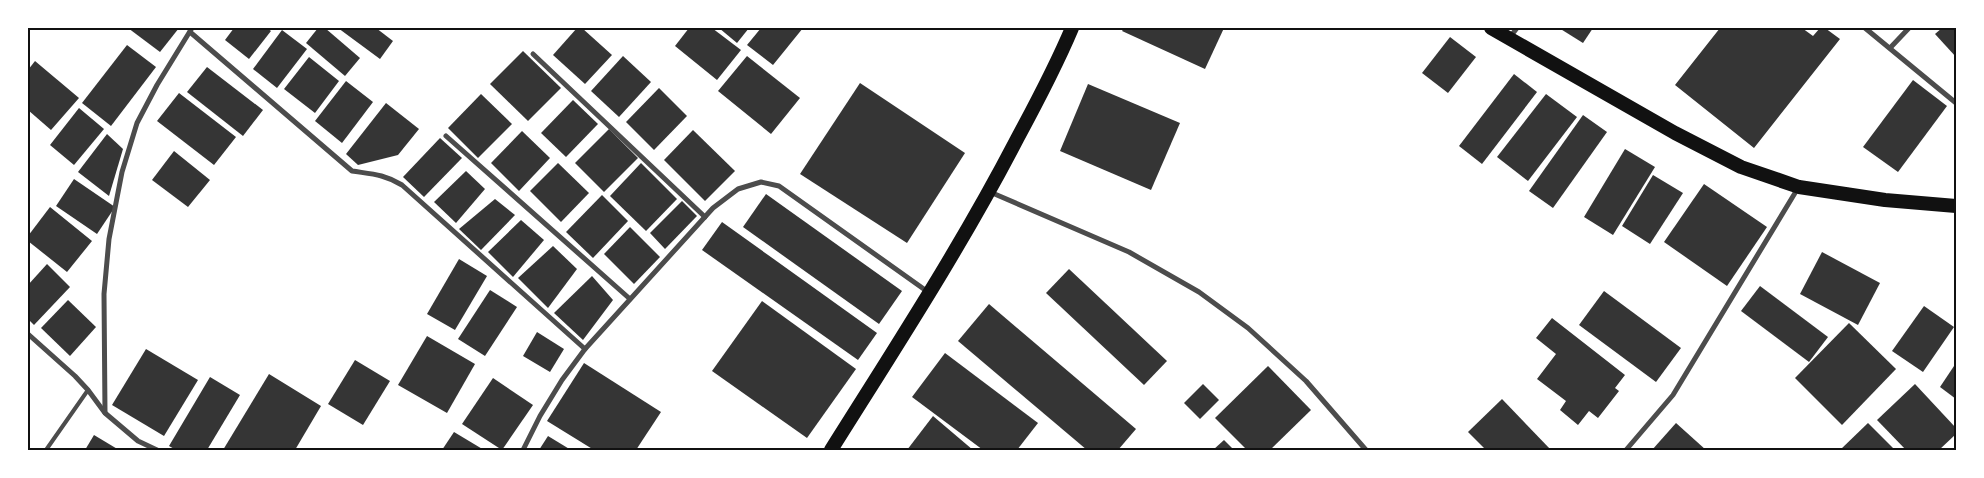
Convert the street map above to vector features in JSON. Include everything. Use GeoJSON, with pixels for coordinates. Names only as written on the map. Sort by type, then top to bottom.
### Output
{"type":"FeatureCollection","features":[{"type":"Feature","properties":{"kind":"highway"},"geometry":{"type":"LineString","coordinates":[[831,450],[930,293],[990,192],[1056,66],[1072,28]]}},
{"type":"Feature","properties":{"kind":"highway"},"geometry":{"type":"LineString","coordinates":[[1491,28],[1513,33],[1675,133],[1741,167],[1799,187],[1885,200],[1956,206]]}},
{"type":"Feature","properties":{"kind":"street"},"geometry":{"type":"LineString","coordinates":[[1865,28],[1956,103]]}},
{"type":"Feature","properties":{"kind":"street"},"geometry":{"type":"LineString","coordinates":[[1890,48],[1910,28]]}},
{"type":"Feature","properties":{"kind":"street"},"geometry":{"type":"LineString","coordinates":[[105,413],[104,294],[109,239],[122,172],[137,123],[157,85],[191,30],[352,171],[389,177],[402,185],[585,349]]}},
{"type":"Feature","properties":{"kind":"street"},"geometry":{"type":"LineString","coordinates":[[533,54],[704,217]]}},
{"type":"Feature","properties":{"kind":"street"},"geometry":{"type":"LineString","coordinates":[[446,136],[630,299]]}},
{"type":"Feature","properties":{"kind":"street"},"geometry":{"type":"LineString","coordinates":[[523,450],[540,416],[562,380],[585,349],[704,217],[738,189],[761,182],[779,186],[930,293]]}},
{"type":"Feature","properties":{"kind":"street"},"geometry":{"type":"LineString","coordinates":[[1626,450],[1673,395],[1799,187]]}},
{"type":"Feature","properties":{"kind":"street"},"geometry":{"type":"LineString","coordinates":[[990,192],[1129,252],[1199,292],[1248,328],[1306,381],[1366,450]]}},
{"type":"Feature","properties":{"kind":"street"},"geometry":{"type":"LineString","coordinates":[[28,334],[88,390],[105,413],[138,441],[157,450]]}},
{"type":"Feature","properties":{"kind":"lane"},"geometry":{"type":"LineString","coordinates":[[46,450],[88,390]]}},
{"type":"Feature","properties":{"kind":"building"},"geometry":{"type":"Polygon","coordinates":[[[128,28],[179,28],[160,52],[128,28]]]}},
{"type":"Feature","properties":{"kind":"building"},"geometry":{"type":"Polygon","coordinates":[[[234,28],[267,28],[271,31],[249,59],[225,40],[234,28]]]}},
{"type":"Feature","properties":{"kind":"building"},"geometry":{"type":"Polygon","coordinates":[[[318,28],[325,28],[360,58],[345,76],[306,43],[318,28]]]}},
{"type":"Feature","properties":{"kind":"building"},"geometry":{"type":"Polygon","coordinates":[[[338,28],[376,28],[393,41],[380,59],[338,28]]]}},
{"type":"Feature","properties":{"kind":"building"},"geometry":{"type":"Polygon","coordinates":[[[577,28],[582,28],[612,55],[585,84],[553,55],[577,28]]]}},
{"type":"Feature","properties":{"kind":"building"},"geometry":{"type":"Polygon","coordinates":[[[689,28],[712,28],[741,50],[717,80],[675,46],[689,28]]]}},
{"type":"Feature","properties":{"kind":"building"},"geometry":{"type":"Polygon","coordinates":[[[719,28],[749,28],[737,43],[719,28]]]}},
{"type":"Feature","properties":{"kind":"building"},"geometry":{"type":"Polygon","coordinates":[[[761,28],[803,28],[773,65],[747,45],[761,28]]]}},
{"type":"Feature","properties":{"kind":"building"},"geometry":{"type":"Polygon","coordinates":[[[1124,28],[1224,28],[1205,69],[1122,31],[1124,28]]]}},
{"type":"Feature","properties":{"kind":"building"},"geometry":{"type":"Polygon","coordinates":[[[1559,28],[1593,28],[1583,43],[1559,28]]]}},
{"type":"Feature","properties":{"kind":"building"},"geometry":{"type":"Polygon","coordinates":[[[1720,28],[1802,28],[1813,36],[1820,28],[1825,28],[1840,39],[1754,148],[1675,85],[1720,28]]]}},
{"type":"Feature","properties":{"kind":"building"},"geometry":{"type":"Polygon","coordinates":[[[1942,28],[1956,28],[1956,57],[1935,34],[1942,28]]]}},
{"type":"Feature","properties":{"kind":"building"},"geometry":{"type":"Polygon","coordinates":[[[282,30],[307,49],[277,88],[253,69],[282,30]]]}},
{"type":"Feature","properties":{"kind":"building"},"geometry":{"type":"Polygon","coordinates":[[[1450,37],[1476,57],[1448,93],[1422,73],[1450,37]]]}},
{"type":"Feature","properties":{"kind":"building"},"geometry":{"type":"Polygon","coordinates":[[[127,45],[156,67],[111,126],[82,103],[127,45]]]}},
{"type":"Feature","properties":{"kind":"building"},"geometry":{"type":"Polygon","coordinates":[[[523,51],[561,88],[528,121],[490,84],[523,51]]]}},
{"type":"Feature","properties":{"kind":"building"},"geometry":{"type":"Polygon","coordinates":[[[623,56],[651,82],[619,117],[591,91],[623,56]]]}},
{"type":"Feature","properties":{"kind":"building"},"geometry":{"type":"Polygon","coordinates":[[[747,56],[800,98],[771,134],[718,91],[747,56]]]}},
{"type":"Feature","properties":{"kind":"building"},"geometry":{"type":"Polygon","coordinates":[[[309,57],[339,81],[315,113],[284,89],[309,57]]]}},
{"type":"Feature","properties":{"kind":"building"},"geometry":{"type":"Polygon","coordinates":[[[35,61],[79,98],[51,130],[28,110],[28,70],[35,61]]]}},
{"type":"Feature","properties":{"kind":"building"},"geometry":{"type":"Polygon","coordinates":[[[207,67],[263,110],[243,136],[187,92],[207,67]]]}},
{"type":"Feature","properties":{"kind":"building"},"geometry":{"type":"Polygon","coordinates":[[[1514,74],[1537,92],[1482,164],[1459,146],[1514,74]]]}},
{"type":"Feature","properties":{"kind":"building"},"geometry":{"type":"Polygon","coordinates":[[[1913,80],[1947,106],[1898,172],[1863,147],[1913,80]]]}},
{"type":"Feature","properties":{"kind":"building"},"geometry":{"type":"Polygon","coordinates":[[[346,81],[373,102],[342,143],[315,121],[346,81]]]}},
{"type":"Feature","properties":{"kind":"building"},"geometry":{"type":"Polygon","coordinates":[[[860,83],[965,153],[907,243],[800,174],[860,83]]]}},
{"type":"Feature","properties":{"kind":"building"},"geometry":{"type":"Polygon","coordinates":[[[1088,84],[1180,123],[1151,190],[1060,151],[1088,84]]]}},
{"type":"Feature","properties":{"kind":"building"},"geometry":{"type":"Polygon","coordinates":[[[659,88],[687,116],[654,150],[626,122],[659,88]]]}},
{"type":"Feature","properties":{"kind":"building"},"geometry":{"type":"Polygon","coordinates":[[[179,93],[236,137],[214,165],[157,121],[179,93]]]}},
{"type":"Feature","properties":{"kind":"building"},"geometry":{"type":"Polygon","coordinates":[[[481,94],[512,124],[478,158],[448,128],[481,94]]]}},
{"type":"Feature","properties":{"kind":"building"},"geometry":{"type":"Polygon","coordinates":[[[1546,94],[1577,117],[1528,181],[1497,157],[1546,94]]]}},
{"type":"Feature","properties":{"kind":"building"},"geometry":{"type":"Polygon","coordinates":[[[573,100],[598,124],[566,157],[541,133],[573,100]]]}},
{"type":"Feature","properties":{"kind":"building"},"geometry":{"type":"Polygon","coordinates":[[[386,103],[419,129],[398,155],[358,165],[346,154],[386,103]]]}},
{"type":"Feature","properties":{"kind":"building"},"geometry":{"type":"Polygon","coordinates":[[[79,108],[104,129],[74,165],[50,145],[79,108]]]}},
{"type":"Feature","properties":{"kind":"building"},"geometry":{"type":"Polygon","coordinates":[[[1583,115],[1607,132],[1553,208],[1529,191],[1583,115]]]}},
{"type":"Feature","properties":{"kind":"building"},"geometry":{"type":"Polygon","coordinates":[[[609,129],[638,158],[604,192],[575,163],[609,129]]]}},
{"type":"Feature","properties":{"kind":"building"},"geometry":{"type":"Polygon","coordinates":[[[693,130],[735,171],[705,201],[664,160],[693,130]]]}},
{"type":"Feature","properties":{"kind":"building"},"geometry":{"type":"Polygon","coordinates":[[[522,131],[550,158],[519,191],[491,163],[522,131]]]}},
{"type":"Feature","properties":{"kind":"building"},"geometry":{"type":"Polygon","coordinates":[[[107,134],[123,149],[109,196],[78,172],[107,134]]]}},
{"type":"Feature","properties":{"kind":"building"},"geometry":{"type":"Polygon","coordinates":[[[440,138],[462,158],[424,197],[403,177],[440,138]]]}},
{"type":"Feature","properties":{"kind":"building"},"geometry":{"type":"Polygon","coordinates":[[[1625,149],[1655,167],[1613,235],[1584,217],[1625,149]]]}},
{"type":"Feature","properties":{"kind":"building"},"geometry":{"type":"Polygon","coordinates":[[[174,151],[210,180],[188,207],[152,180],[174,151]]]}},
{"type":"Feature","properties":{"kind":"building"},"geometry":{"type":"Polygon","coordinates":[[[558,163],[589,193],[561,222],[530,191],[558,163]]]}},
{"type":"Feature","properties":{"kind":"building"},"geometry":{"type":"Polygon","coordinates":[[[641,163],[677,199],[646,231],[610,196],[641,163]]]}},
{"type":"Feature","properties":{"kind":"building"},"geometry":{"type":"Polygon","coordinates":[[[466,171],[485,189],[456,223],[434,202],[466,171]]]}},
{"type":"Feature","properties":{"kind":"building"},"geometry":{"type":"Polygon","coordinates":[[[1653,175],[1683,193],[1650,244],[1622,226],[1653,175]]]}},
{"type":"Feature","properties":{"kind":"building"},"geometry":{"type":"Polygon","coordinates":[[[74,179],[115,207],[97,234],[56,206],[74,179]]]}},
{"type":"Feature","properties":{"kind":"building"},"geometry":{"type":"Polygon","coordinates":[[[1704,184],[1767,227],[1727,286],[1664,242],[1704,184]]]}},
{"type":"Feature","properties":{"kind":"building"},"geometry":{"type":"Polygon","coordinates":[[[766,194],[902,291],[879,324],[743,227],[766,194]]]}},
{"type":"Feature","properties":{"kind":"building"},"geometry":{"type":"Polygon","coordinates":[[[602,195],[628,221],[593,258],[566,232],[602,195]]]}},
{"type":"Feature","properties":{"kind":"building"},"geometry":{"type":"Polygon","coordinates":[[[495,199],[515,215],[481,250],[459,229],[495,199]]]}},
{"type":"Feature","properties":{"kind":"building"},"geometry":{"type":"Polygon","coordinates":[[[682,201],[697,216],[665,249],[650,233],[682,201]]]}},
{"type":"Feature","properties":{"kind":"building"},"geometry":{"type":"Polygon","coordinates":[[[50,207],[92,241],[67,272],[28,241],[28,236],[50,207]]]}},
{"type":"Feature","properties":{"kind":"building"},"geometry":{"type":"Polygon","coordinates":[[[521,220],[544,240],[513,277],[488,252],[521,220]]]}},
{"type":"Feature","properties":{"kind":"building"},"geometry":{"type":"Polygon","coordinates":[[[722,222],[877,333],[858,360],[702,250],[722,222]]]}},
{"type":"Feature","properties":{"kind":"building"},"geometry":{"type":"Polygon","coordinates":[[[630,227],[660,257],[634,284],[604,254],[630,227]]]}},
{"type":"Feature","properties":{"kind":"building"},"geometry":{"type":"Polygon","coordinates":[[[553,246],[577,269],[548,308],[518,278],[553,246]]]}},
{"type":"Feature","properties":{"kind":"building"},"geometry":{"type":"Polygon","coordinates":[[[1822,252],[1880,283],[1858,325],[1800,294],[1822,252]]]}},
{"type":"Feature","properties":{"kind":"building"},"geometry":{"type":"Polygon","coordinates":[[[459,259],[487,276],[455,330],[427,314],[459,259]]]}},
{"type":"Feature","properties":{"kind":"building"},"geometry":{"type":"Polygon","coordinates":[[[47,264],[70,287],[34,325],[28,319],[28,285],[47,264]]]}},
{"type":"Feature","properties":{"kind":"building"},"geometry":{"type":"Polygon","coordinates":[[[1069,269],[1167,361],[1144,385],[1046,293],[1069,269]]]}},
{"type":"Feature","properties":{"kind":"building"},"geometry":{"type":"Polygon","coordinates":[[[592,276],[613,300],[583,340],[554,313],[592,276]]]}},
{"type":"Feature","properties":{"kind":"building"},"geometry":{"type":"Polygon","coordinates":[[[1760,286],[1828,337],[1809,362],[1741,311],[1760,286]]]}},
{"type":"Feature","properties":{"kind":"building"},"geometry":{"type":"Polygon","coordinates":[[[490,290],[517,307],[485,356],[458,339],[490,290]]]}},
{"type":"Feature","properties":{"kind":"building"},"geometry":{"type":"Polygon","coordinates":[[[1604,291],[1681,348],[1656,382],[1579,325],[1604,291]]]}},
{"type":"Feature","properties":{"kind":"building"},"geometry":{"type":"Polygon","coordinates":[[[68,300],[96,327],[70,356],[41,328],[68,300]]]}},
{"type":"Feature","properties":{"kind":"building"},"geometry":{"type":"Polygon","coordinates":[[[762,301],[856,369],[807,438],[712,371],[762,301]]]}},
{"type":"Feature","properties":{"kind":"building"},"geometry":{"type":"Polygon","coordinates":[[[989,304],[1136,429],[1118,450],[1087,450],[958,341],[989,304]]]}},
{"type":"Feature","properties":{"kind":"building"},"geometry":{"type":"Polygon","coordinates":[[[1924,306],[1954,327],[1923,372],[1892,351],[1924,306]]]}},
{"type":"Feature","properties":{"kind":"building"},"geometry":{"type":"Polygon","coordinates":[[[1552,318],[1625,375],[1615,388],[1619,391],[1598,418],[1589,411],[1578,425],[1560,410],[1566,401],[1537,379],[1556,354],[1536,338],[1552,318]]]}},
{"type":"Feature","properties":{"kind":"building"},"geometry":{"type":"Polygon","coordinates":[[[1849,323],[1896,369],[1842,425],[1795,378],[1849,323]]]}},
{"type":"Feature","properties":{"kind":"building"},"geometry":{"type":"Polygon","coordinates":[[[537,332],[564,349],[550,372],[523,356],[537,332]]]}},
{"type":"Feature","properties":{"kind":"building"},"geometry":{"type":"Polygon","coordinates":[[[427,336],[475,364],[447,413],[398,385],[427,336]]]}},
{"type":"Feature","properties":{"kind":"building"},"geometry":{"type":"Polygon","coordinates":[[[146,349],[198,380],[164,436],[112,405],[146,349]]]}},
{"type":"Feature","properties":{"kind":"building"},"geometry":{"type":"Polygon","coordinates":[[[945,353],[1038,423],[1017,450],[983,450],[912,397],[945,353]]]}},
{"type":"Feature","properties":{"kind":"building"},"geometry":{"type":"Polygon","coordinates":[[[355,360],[390,381],[363,425],[328,404],[355,360]]]}},
{"type":"Feature","properties":{"kind":"building"},"geometry":{"type":"Polygon","coordinates":[[[584,363],[661,412],[636,450],[594,450],[547,421],[584,363]]]}},
{"type":"Feature","properties":{"kind":"building"},"geometry":{"type":"Polygon","coordinates":[[[1956,363],[1956,399],[1940,387],[1956,363]]]}},
{"type":"Feature","properties":{"kind":"building"},"geometry":{"type":"Polygon","coordinates":[[[1268,366],[1311,410],[1270,450],[1247,450],[1215,418],[1268,366]]]}},
{"type":"Feature","properties":{"kind":"building"},"geometry":{"type":"Polygon","coordinates":[[[269,374],[321,406],[295,450],[223,450],[269,374]]]}},
{"type":"Feature","properties":{"kind":"building"},"geometry":{"type":"Polygon","coordinates":[[[210,377],[240,395],[207,450],[176,450],[169,446],[210,377]]]}},
{"type":"Feature","properties":{"kind":"building"},"geometry":{"type":"Polygon","coordinates":[[[493,378],[533,405],[502,450],[462,424],[493,378]]]}},
{"type":"Feature","properties":{"kind":"building"},"geometry":{"type":"Polygon","coordinates":[[[1203,384],[1219,400],[1200,419],[1184,403],[1203,384]]]}},
{"type":"Feature","properties":{"kind":"building"},"geometry":{"type":"Polygon","coordinates":[[[1915,384],[1956,428],[1956,434],[1939,450],[1906,450],[1877,420],[1915,384]]]}},
{"type":"Feature","properties":{"kind":"building"},"geometry":{"type":"Polygon","coordinates":[[[1502,399],[1551,450],[1486,450],[1468,432],[1502,399]]]}},
{"type":"Feature","properties":{"kind":"building"},"geometry":{"type":"Polygon","coordinates":[[[933,416],[973,450],[907,450],[933,416]]]}},
{"type":"Feature","properties":{"kind":"building"},"geometry":{"type":"Polygon","coordinates":[[[1676,423],[1706,450],[1652,450],[1676,423]]]}},
{"type":"Feature","properties":{"kind":"building"},"geometry":{"type":"Polygon","coordinates":[[[1868,423],[1895,450],[1840,450],[1868,423]]]}},
{"type":"Feature","properties":{"kind":"building"},"geometry":{"type":"Polygon","coordinates":[[[454,432],[484,450],[442,450],[454,432]]]}},
{"type":"Feature","properties":{"kind":"building"},"geometry":{"type":"Polygon","coordinates":[[[94,435],[119,450],[85,450],[94,435]]]}},
{"type":"Feature","properties":{"kind":"building"},"geometry":{"type":"Polygon","coordinates":[[[548,436],[571,450],[539,450],[548,436]]]}},
{"type":"Feature","properties":{"kind":"building"},"geometry":{"type":"Polygon","coordinates":[[[1224,440],[1234,450],[1213,450],[1224,440]]]}}]}
